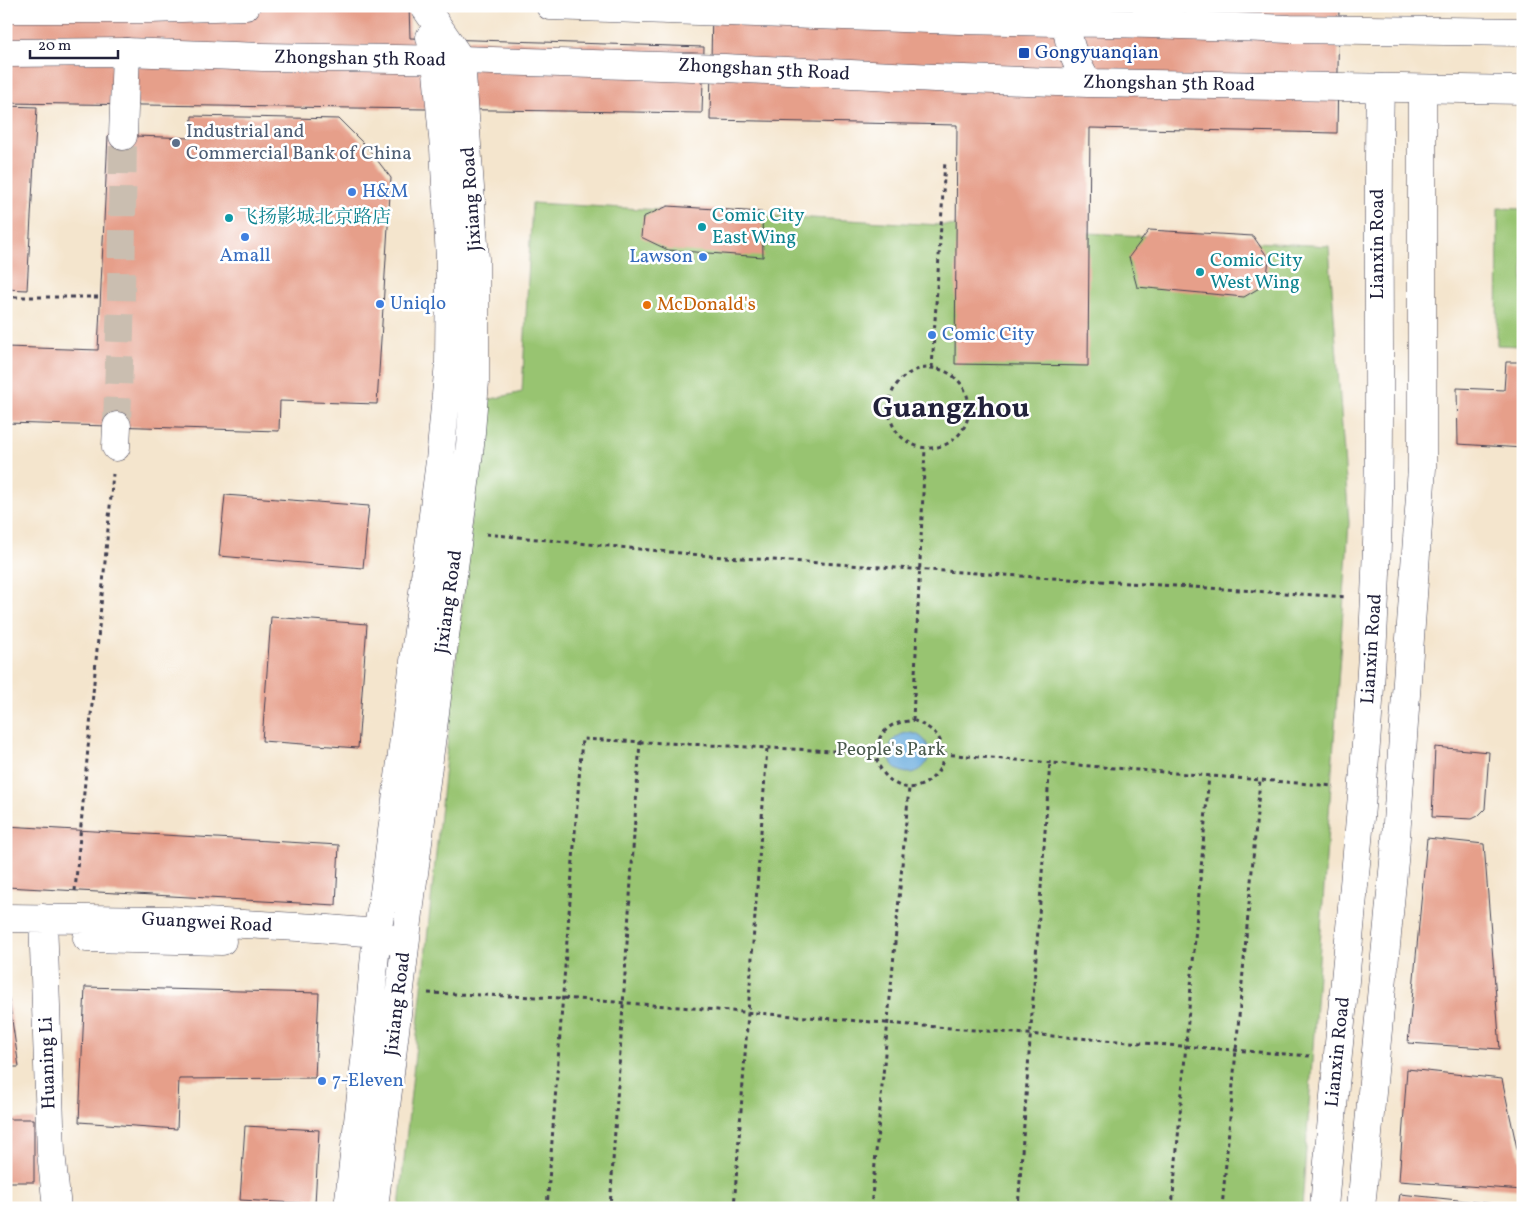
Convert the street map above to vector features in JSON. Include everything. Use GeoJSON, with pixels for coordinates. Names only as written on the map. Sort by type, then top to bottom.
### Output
{"type":"FeatureCollection","features":[{"type":"Feature","properties":{"kind":"street"},"geometry":{"type":"LineString","coordinates":[[6,9],[246,6]]}},
{"type":"Feature","properties":{"kind":"street","name":"Jixiang Road"},"geometry":{"type":"LineString","coordinates":[[374,1208],[405,946],[470,445],[475,381],[476,259],[449,61],[423,6]]}},
{"type":"Feature","properties":{"kind":"street"},"geometry":{"type":"LineString","coordinates":[[550,6],[1065,14],[1152,24],[1290,29],[1523,32]]}},
{"type":"Feature","properties":{"kind":"street"},"geometry":{"type":"LineString","coordinates":[[1065,14],[1070,50],[1088,83]]}},
{"type":"Feature","properties":{"kind":"street"},"geometry":{"type":"LineString","coordinates":[[123,136],[126,52]]}},
{"type":"Feature","properties":{"kind":"street","name":"Zhongshan 5th Road"},"geometry":{"type":"LineString","coordinates":[[6,54],[126,52],[725,68],[1088,83],[1523,90]]}},
{"type":"Feature","properties":{"kind":"street","name":"Jixiang Road"},"geometry":{"type":"LineString","coordinates":[[348,1208],[377,942],[440,460],[449,362],[449,250],[444,148],[449,61]]}},
{"type":"Feature","properties":{"kind":"street","name":"Lianxin Road"},"geometry":{"type":"LineString","coordinates":[[1324,1208],[1362,788],[1375,599],[1379,517],[1378,171],[1380,88]]}},
{"type":"Feature","properties":{"kind":"street","name":"Lianxin Road"},"geometry":{"type":"LineString","coordinates":[[1361,1208],[1395,851],[1422,468],[1422,89]]}},
{"type":"Feature","properties":{"kind":"street","name":"Guangwei Road"},"geometry":{"type":"LineString","coordinates":[[6,918],[43,927],[241,942],[377,942]]}},
{"type":"Feature","properties":{"kind":"street","name":"Guangwei Road"},"geometry":{"type":"LineString","coordinates":[[6,936],[73,918],[168,920],[316,928],[377,942],[405,946]]}},
{"type":"Feature","properties":{"kind":"street","name":"Huaning Li"},"geometry":{"type":"LineString","coordinates":[[43,927],[51,1152],[57,1208]]}},
{"type":"Feature","properties":{"kind":"path"},"geometry":{"type":"LineString","coordinates":[[932,368],[945,161]]}},
{"type":"Feature","properties":{"kind":"path"},"geometry":{"type":"LineString","coordinates":[[6,298],[100,297]]}},
{"type":"Feature","properties":{"kind":"path"},"geometry":{"type":"LineString","coordinates":[[932,368],[949,372],[962,383],[970,399],[969,417],[962,432],[949,444],[932,449],[915,446],[902,438],[893,427],[889,412],[890,398],[896,385],[906,375],[918,369],[932,368]]}},
{"type":"Feature","properties":{"kind":"path"},"geometry":{"type":"LineString","coordinates":[[73,918],[116,437]]}},
{"type":"Feature","properties":{"kind":"path"},"geometry":{"type":"LineString","coordinates":[[913,720],[925,448]]}},
{"type":"Feature","properties":{"kind":"path"},"geometry":{"type":"LineString","coordinates":[[459,531],[711,556],[1375,599]]}},
{"type":"Feature","properties":{"kind":"path"},"geometry":{"type":"LineString","coordinates":[[913,720],[932,729],[940,738],[944,754],[939,772],[931,780],[921,786],[909,788],[898,786],[889,781],[877,763],[876,753],[878,742],[883,733],[901,722],[913,720]]}},
{"type":"Feature","properties":{"kind":"path"},"geometry":{"type":"LineString","coordinates":[[547,1208],[582,739],[876,753]]}},
{"type":"Feature","properties":{"kind":"path"},"geometry":{"type":"LineString","coordinates":[[610,1208],[640,741]]}},
{"type":"Feature","properties":{"kind":"path"},"geometry":{"type":"LineString","coordinates":[[734,1208],[767,748]]}},
{"type":"Feature","properties":{"kind":"path"},"geometry":{"type":"LineString","coordinates":[[944,754],[1362,788]]}},
{"type":"Feature","properties":{"kind":"path"},"geometry":{"type":"LineString","coordinates":[[1018,1208],[1050,762]]}},
{"type":"Feature","properties":{"kind":"path"},"geometry":{"type":"LineString","coordinates":[[1172,1208],[1209,775]]}},
{"type":"Feature","properties":{"kind":"path"},"geometry":{"type":"LineString","coordinates":[[1222,1208],[1260,780]]}},
{"type":"Feature","properties":{"kind":"path"},"geometry":{"type":"LineString","coordinates":[[871,1208],[909,788]]}},
{"type":"Feature","properties":{"kind":"path"},"geometry":{"type":"LineString","coordinates":[[456,994],[563,998],[1338,1058]]}},
{"type":"Feature","properties":{"kind":"green space","name":"People's Park"},"geometry":{"type":"Polygon","coordinates":[[[532,203],[1329,246],[1349,523],[1302,1208],[399,1208],[483,401],[522,392],[532,203]]]}},
{"type":"Feature","properties":{"kind":"green space"},"geometry":{"type":"Polygon","coordinates":[[[1498,208],[1523,209],[1523,346],[1497,345],[1498,208]]]}},
{"type":"Feature","properties":{"kind":"water"},"geometry":{"type":"Polygon","coordinates":[[[913,733],[920,736],[926,742],[929,753],[928,761],[920,770],[913,773],[905,773],[898,770],[890,761],[889,749],[892,742],[901,734],[913,733]]]}},
{"type":"Feature","properties":{"kind":"building"},"geometry":{"type":"Polygon","coordinates":[[[6,6],[409,6],[410,38],[704,47],[702,113],[6,103],[6,6]]]}},
{"type":"Feature","properties":{"kind":"building","name":"Gongyuanqian"},"geometry":{"type":"Polygon","coordinates":[[[712,6],[1339,6],[1337,133],[1090,128],[1088,366],[955,364],[957,125],[710,120],[712,6]]]}},
{"type":"Feature","properties":{"kind":"building"},"geometry":{"type":"Polygon","coordinates":[[[6,106],[37,107],[27,290],[6,289],[6,106]]]}},
{"type":"Feature","properties":{"kind":"building","name":"Amall"},"geometry":{"type":"Polygon","coordinates":[[[192,116],[339,119],[367,147],[391,178],[377,404],[280,401],[279,431],[6,423],[6,347],[98,350],[108,135],[191,138],[192,116]]]}},
{"type":"Feature","properties":{"kind":"building","name":"Comic City East Wing"},"geometry":{"type":"Polygon","coordinates":[[[668,206],[762,212],[763,257],[668,250],[641,237],[643,217],[668,206]]]}},
{"type":"Feature","properties":{"kind":"building","name":"Comic City West Wing"},"geometry":{"type":"Polygon","coordinates":[[[1149,230],[1253,236],[1269,259],[1266,284],[1244,297],[1137,287],[1129,257],[1149,230]]]}},
{"type":"Feature","properties":{"kind":"building"},"geometry":{"type":"Polygon","coordinates":[[[1506,362],[1523,362],[1523,448],[1458,444],[1457,388],[1504,390],[1506,362]]]}},
{"type":"Feature","properties":{"kind":"building"},"geometry":{"type":"Polygon","coordinates":[[[225,495],[369,506],[363,568],[219,556],[225,495]]]}},
{"type":"Feature","properties":{"kind":"building"},"geometry":{"type":"Polygon","coordinates":[[[271,617],[367,624],[358,748],[262,741],[271,617]]]}},
{"type":"Feature","properties":{"kind":"building"},"geometry":{"type":"Polygon","coordinates":[[[1435,747],[1489,752],[1485,809],[1478,816],[1472,819],[1432,817],[1435,747]]]}},
{"type":"Feature","properties":{"kind":"building"},"geometry":{"type":"Polygon","coordinates":[[[6,826],[339,845],[336,905],[6,887],[6,826]]]}},
{"type":"Feature","properties":{"kind":"building"},"geometry":{"type":"Polygon","coordinates":[[[1427,838],[1484,844],[1500,1049],[1408,1043],[1427,838]]]}},
{"type":"Feature","properties":{"kind":"building"},"geometry":{"type":"Polygon","coordinates":[[[7,987],[19,1067],[6,1067],[7,987]]]}},
{"type":"Feature","properties":{"kind":"building"},"geometry":{"type":"Polygon","coordinates":[[[85,987],[319,993],[315,1078],[179,1079],[177,1129],[79,1122],[85,987]]]}},
{"type":"Feature","properties":{"kind":"building"},"geometry":{"type":"Polygon","coordinates":[[[1407,1069],[1502,1079],[1523,1176],[1523,1190],[1399,1181],[1407,1069]]]}},
{"type":"Feature","properties":{"kind":"building"},"geometry":{"type":"Polygon","coordinates":[[[6,1119],[34,1119],[34,1182],[6,1182],[6,1119]]]}},
{"type":"Feature","properties":{"kind":"building"},"geometry":{"type":"Polygon","coordinates":[[[245,1126],[319,1130],[315,1204],[240,1200],[245,1126]]]}},
{"type":"Feature","properties":{"kind":"building"},"geometry":{"type":"Polygon","coordinates":[[[1400,1194],[1515,1206],[1515,1208],[1398,1208],[1400,1194]]]}},
{"type":"Feature","properties":{"kind":"tunnel"},"geometry":{"type":"LineString","coordinates":[[117,426],[123,136]]}},
{"type":"Feature","properties":{"kind":"place","name":"Gongyuanqian"},"geometry":{"type":"Point","coordinates":[1024,53]}},
{"type":"Feature","properties":{"kind":"place","name":"Industrial and Commercial Bank of China"},"geometry":{"type":"Point","coordinates":[176,143]}},
{"type":"Feature","properties":{"kind":"place","name":"H&M"},"geometry":{"type":"Point","coordinates":[352,192]}},
{"type":"Feature","properties":{"kind":"place","name":"飞扬影城北京路店"},"geometry":{"type":"Point","coordinates":[229,218]}},
{"type":"Feature","properties":{"kind":"place","name":"Comic City East Wing"},"geometry":{"type":"Point","coordinates":[702,227]}},
{"type":"Feature","properties":{"kind":"place","name":"Amall"},"geometry":{"type":"Point","coordinates":[245,237]}},
{"type":"Feature","properties":{"kind":"place","name":"Lawson"},"geometry":{"type":"Point","coordinates":[703,257]}},
{"type":"Feature","properties":{"kind":"place","name":"Comic City West Wing"},"geometry":{"type":"Point","coordinates":[1200,272]}},
{"type":"Feature","properties":{"kind":"place","name":"Uniqlo"},"geometry":{"type":"Point","coordinates":[380,304]}},
{"type":"Feature","properties":{"kind":"place","name":"McDonald's"},"geometry":{"type":"Point","coordinates":[647,305]}},
{"type":"Feature","properties":{"kind":"place","name":"Comic City"},"geometry":{"type":"Point","coordinates":[932,335]}},
{"type":"Feature","properties":{"kind":"place","name":"7-Eleven"},"geometry":{"type":"Point","coordinates":[322,1081]}},
{"type":"Feature","properties":{"kind":"district","name":"Guangzhou"},"geometry":{"type":"Point","coordinates":[951,409]}}]}
